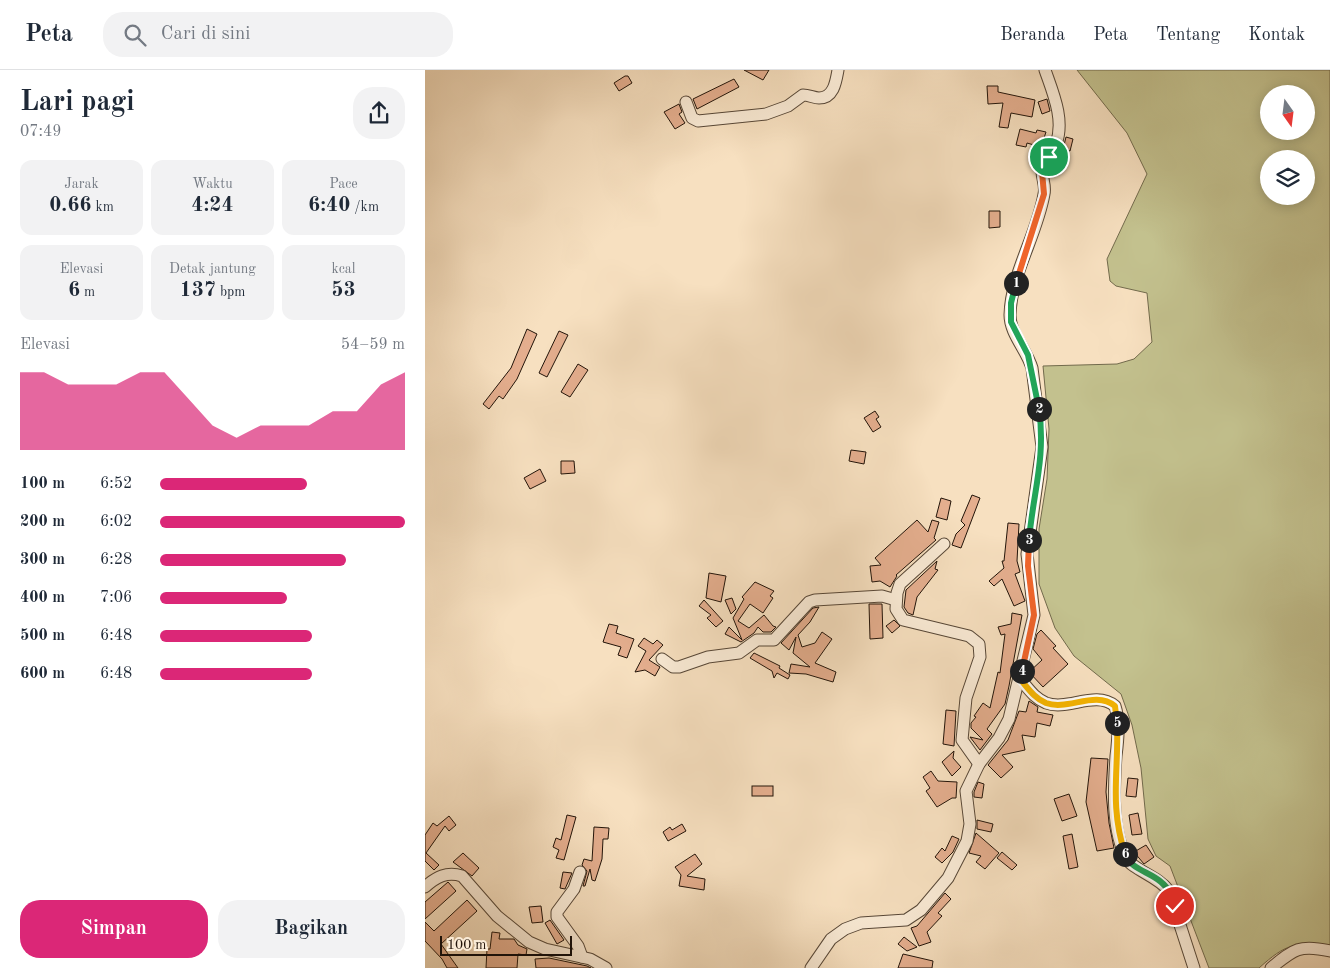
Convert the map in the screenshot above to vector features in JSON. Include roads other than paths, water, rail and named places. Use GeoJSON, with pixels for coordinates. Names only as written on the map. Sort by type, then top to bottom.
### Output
{"type":"FeatureCollection","features":[{"type":"Feature","properties":{"kind":"street"},"geometry":{"type":"LineString","coordinates":[[686,102],[693,118],[698,121],[766,114],[788,106],[803,95],[819,98],[829,95],[835,86],[838,70]]}},
{"type":"Feature","properties":{"kind":"street"},"geometry":{"type":"LineString","coordinates":[[811,968],[836,934],[861,923],[906,920],[921,910],[944,883],[960,856],[969,834],[966,790],[979,764],[1006,726],[1020,679],[1034,615],[1027,554],[1040,478],[1042,432],[1032,368],[1028,355],[1013,328],[1010,315],[1014,291],[1044,194],[1042,172],[1055,148],[1058,134],[1058,112],[1045,70]]}},
{"type":"Feature","properties":{"kind":"street"},"geometry":{"type":"LineString","coordinates":[[944,544],[900,584],[896,609],[903,620],[969,636],[979,644],[980,656],[967,698],[962,740],[979,764]]}},
{"type":"Feature","properties":{"kind":"street"},"geometry":{"type":"LineString","coordinates":[[662,659],[673,667],[679,668],[709,657],[739,653],[757,640],[774,640],[809,602],[815,600],[882,596],[896,600]]}},
{"type":"Feature","properties":{"kind":"street"},"geometry":{"type":"LineString","coordinates":[[1020,679],[1033,694],[1046,703],[1057,705],[1103,700],[1115,706],[1117,728],[1114,794],[1122,846],[1128,862],[1161,881],[1169,891],[1194,968]]}},
{"type":"Feature","properties":{"kind":"street"},"geometry":{"type":"LineString","coordinates":[[580,872],[574,889],[557,912],[557,917],[578,946],[582,957]]}},
{"type":"Feature","properties":{"kind":"street"},"geometry":{"type":"LineString","coordinates":[[425,887],[438,877],[447,874],[462,876],[497,916],[529,942],[545,949],[582,957],[601,964],[606,968]]}},
{"type":"Feature","properties":{"kind":"street"},"geometry":{"type":"LineString","coordinates":[[1271,968],[1298,948],[1305,947],[1330,951]]}}]}
